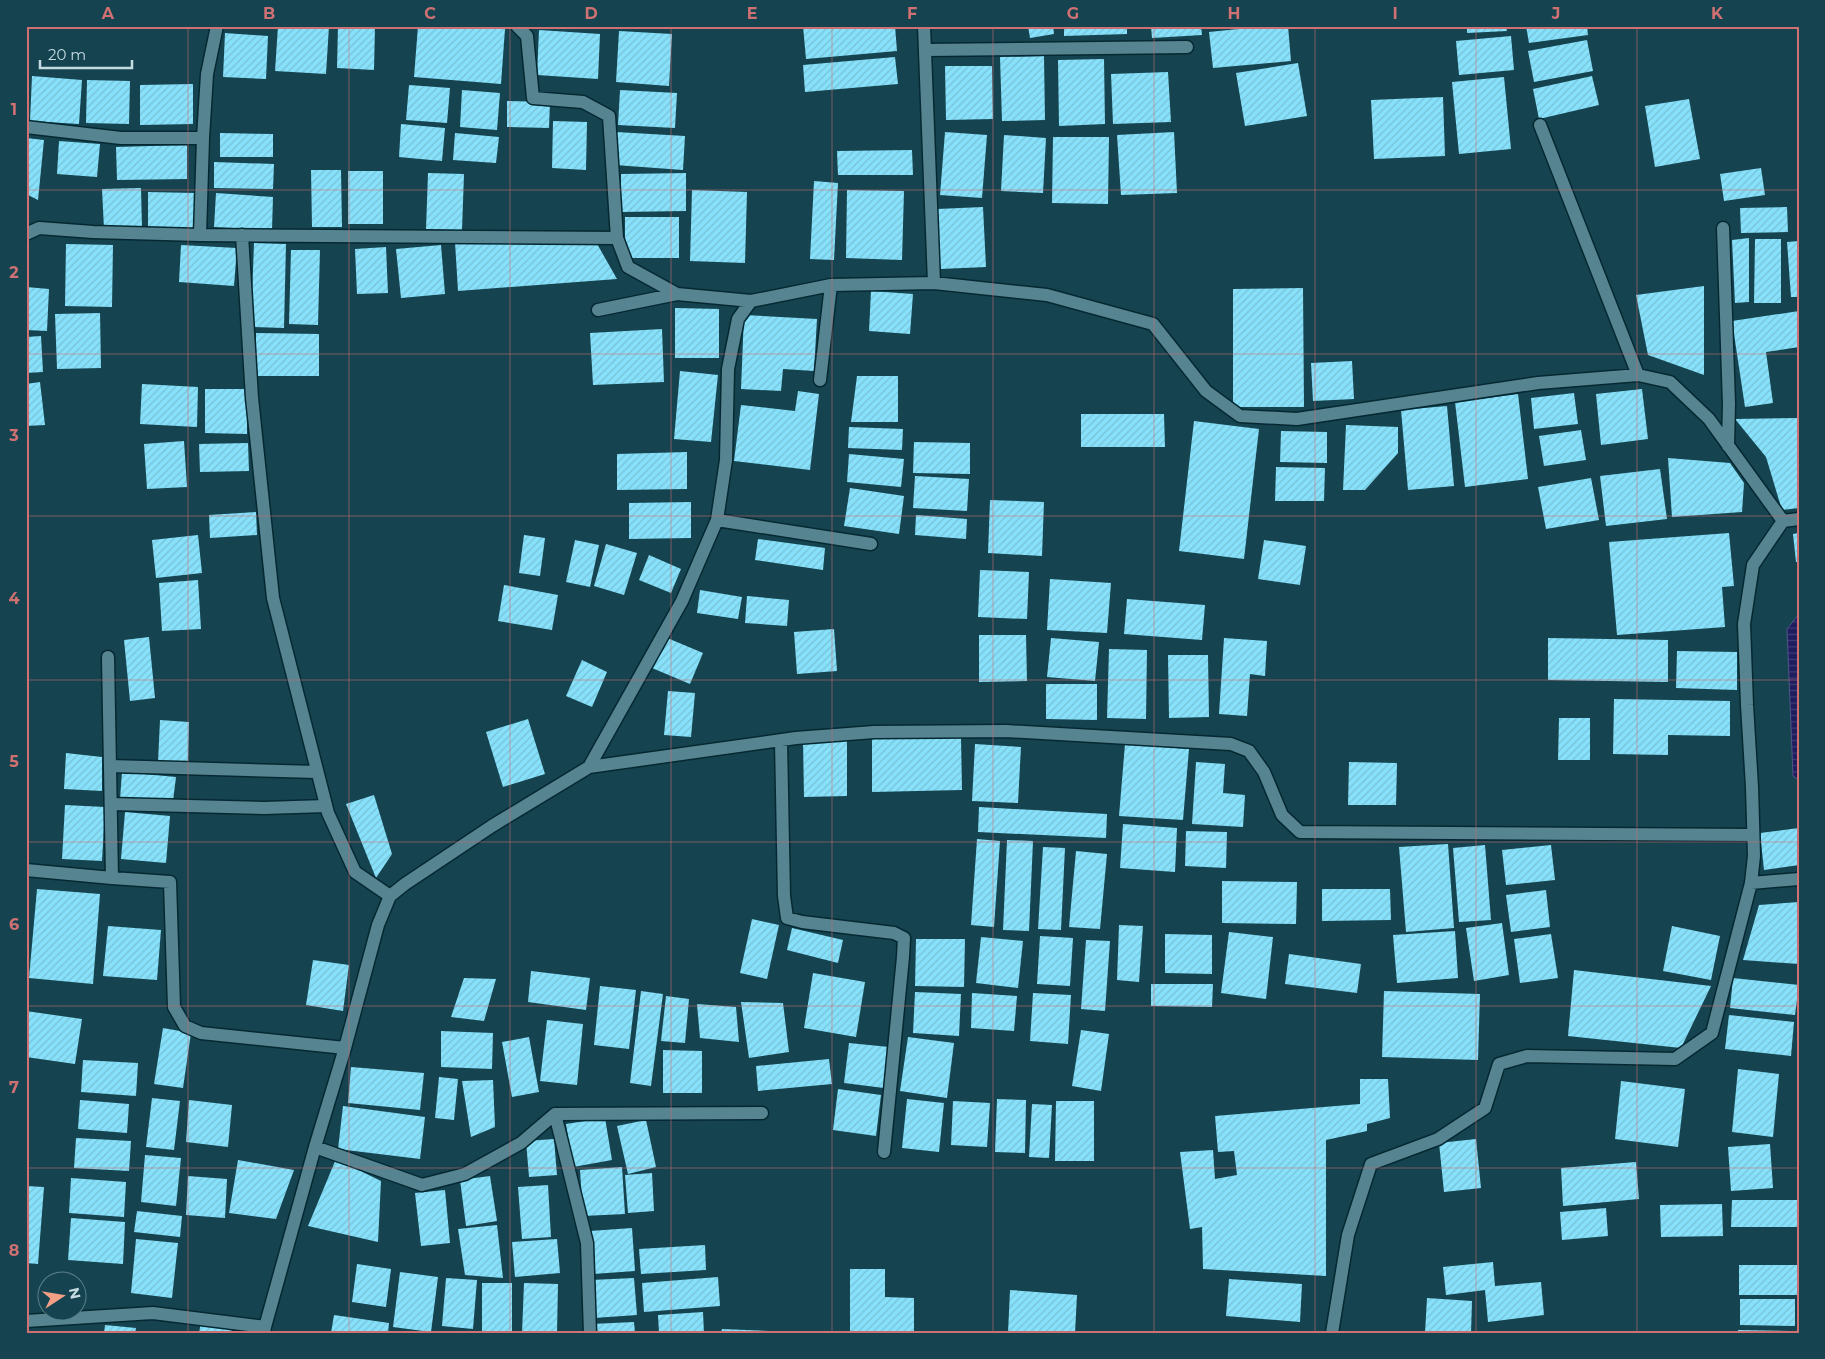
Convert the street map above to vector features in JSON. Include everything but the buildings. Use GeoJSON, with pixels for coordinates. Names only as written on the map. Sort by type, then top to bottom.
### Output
{"type":"FeatureCollection","features":[{"type":"Feature","properties":{"kind":"street"},"geometry":{"type":"LineString","coordinates":[[200,235],[202,138],[207,74],[217,26]]}},
{"type":"Feature","properties":{"kind":"street"},"geometry":{"type":"LineString","coordinates":[[517,26],[527,36],[533,98],[583,102],[609,116],[617,238],[628,267],[677,294]]}},
{"type":"Feature","properties":{"kind":"street"},"geometry":{"type":"LineString","coordinates":[[924,26],[934,283]]}},
{"type":"Feature","properties":{"kind":"street"},"geometry":{"type":"LineString","coordinates":[[926,50],[1187,47]]}},
{"type":"Feature","properties":{"kind":"street"},"geometry":{"type":"LineString","coordinates":[[1540,125],[1638,375]]}},
{"type":"Feature","properties":{"kind":"street"},"geometry":{"type":"LineString","coordinates":[[26,128],[121,138],[202,138]]}},
{"type":"Feature","properties":{"kind":"street"},"geometry":{"type":"LineString","coordinates":[[26,234],[39,228],[93,232],[200,235],[617,238]]}},
{"type":"Feature","properties":{"kind":"street"},"geometry":{"type":"LineString","coordinates":[[1723,228],[1729,404],[1728,446]]}},
{"type":"Feature","properties":{"kind":"street"},"geometry":{"type":"LineString","coordinates":[[242,235],[252,398],[273,598],[328,813],[355,872],[390,896]]}},
{"type":"Feature","properties":{"kind":"street"},"geometry":{"type":"LineString","coordinates":[[598,310],[677,294],[751,301],[830,285],[934,283],[1047,295],[1153,324],[1206,391],[1240,416],[1297,419],[1538,383],[1638,375],[1670,382],[1709,419],[1783,521]]}},
{"type":"Feature","properties":{"kind":"street"},"geometry":{"type":"LineString","coordinates":[[820,380],[830,285]]}},
{"type":"Feature","properties":{"kind":"street"},"geometry":{"type":"LineString","coordinates":[[589,767],[682,601],[718,520],[726,460],[728,369],[738,319],[751,301]]}},
{"type":"Feature","properties":{"kind":"street"},"geometry":{"type":"LineString","coordinates":[[718,520],[871,544]]}},
{"type":"Feature","properties":{"kind":"street"},"geometry":{"type":"LineString","coordinates":[[1783,521],[1799,520]]}},
{"type":"Feature","properties":{"kind":"street"},"geometry":{"type":"LineString","coordinates":[[1332,1333],[1348,1235],[1370,1164],[1438,1138],[1485,1108],[1499,1064],[1527,1056],[1675,1059],[1712,1033],[1751,883],[1754,856],[1744,624],[1753,566],[1783,521]]}},
{"type":"Feature","properties":{"kind":"street"},"geometry":{"type":"LineString","coordinates":[[108,657],[112,878]]}},
{"type":"Feature","properties":{"kind":"street"},"geometry":{"type":"LineString","coordinates":[[26,1321],[153,1313],[264,1330],[315,1147],[346,1048],[378,925],[390,896],[492,826],[589,767],[796,738],[874,732],[1006,731],[1231,744],[1249,751],[1264,772],[1282,814],[1300,832],[1753,835]]}},
{"type":"Feature","properties":{"kind":"street"},"geometry":{"type":"LineString","coordinates":[[781,741],[784,896],[787,918],[802,922],[894,932],[904,938],[884,1152]]}},
{"type":"Feature","properties":{"kind":"street"},"geometry":{"type":"LineString","coordinates":[[110,766],[317,772]]}},
{"type":"Feature","properties":{"kind":"street"},"geometry":{"type":"LineString","coordinates":[[111,804],[264,808],[326,806]]}},
{"type":"Feature","properties":{"kind":"street"},"geometry":{"type":"LineString","coordinates":[[26,870],[170,882],[174,1008],[185,1026],[201,1033],[346,1048]]}},
{"type":"Feature","properties":{"kind":"street"},"geometry":{"type":"LineString","coordinates":[[1751,883],[1799,879]]}},
{"type":"Feature","properties":{"kind":"street"},"geometry":{"type":"LineString","coordinates":[[315,1147],[422,1185],[465,1174],[521,1143],[555,1114],[762,1113]]}},
{"type":"Feature","properties":{"kind":"street"},"geometry":{"type":"LineString","coordinates":[[555,1114],[587,1243],[590,1333]]}},
{"type":"Feature","properties":{"kind":"shaded area"},"geometry":{"type":"Polygon","coordinates":[[[1799,614],[1799,780],[1793,776],[1787,629],[1799,614]]]}}]}
